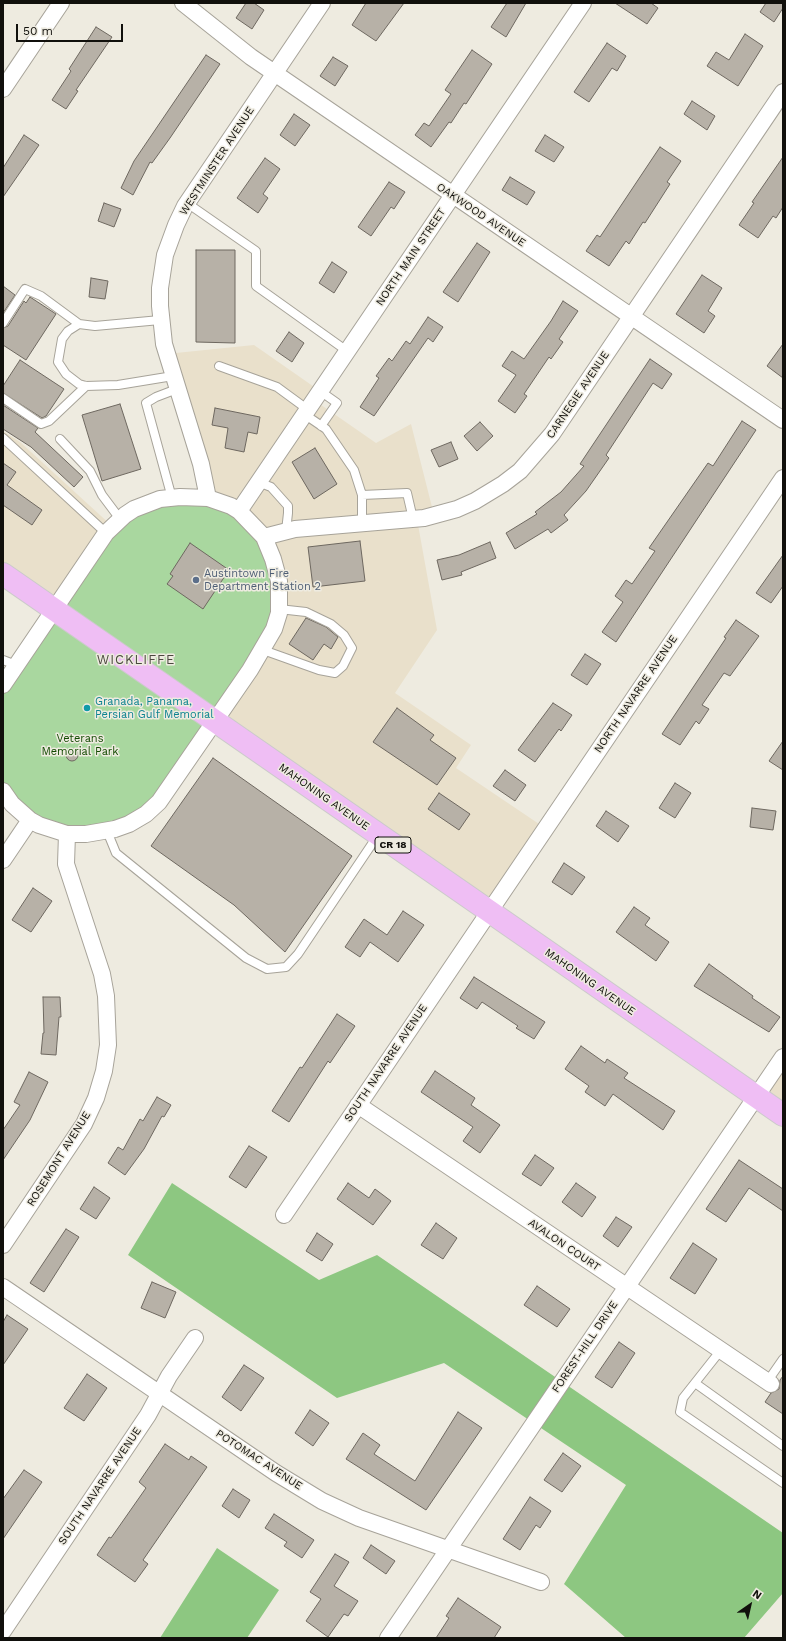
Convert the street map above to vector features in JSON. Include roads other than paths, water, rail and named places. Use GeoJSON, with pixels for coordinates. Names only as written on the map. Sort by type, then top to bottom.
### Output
{"type":"FeatureCollection","features":[{"type":"Feature","properties":{"kind":"main road","name":"MAHONING AVENUE"},"geometry":{"type":"LineString","coordinates":[[3,574],[783,1116]]}},
{"type":"Feature","properties":{"kind":"street"},"geometry":{"type":"LineString","coordinates":[[3,89],[61,3]]}},
{"type":"Feature","properties":{"kind":"street","name":"OAKWOOD AVENUE"},"geometry":{"type":"LineString","coordinates":[[183,3],[251,57],[452,196],[783,420]]}},
{"type":"Feature","properties":{"kind":"street","name":"WESTMINSTER AVENUE"},"geometry":{"type":"LineString","coordinates":[[208,498],[201,464],[164,344],[160,320],[160,288],[165,255],[176,225],[187,203],[322,3]]}},
{"type":"Feature","properties":{"kind":"street","name":"NORTH MAIN STREET"},"geometry":{"type":"LineString","coordinates":[[239,511],[583,3]]}},
{"type":"Feature","properties":{"kind":"street","name":"CARNEGIE AVENUE"},"geometry":{"type":"LineString","coordinates":[[264,538],[295,528],[413,519],[457,509],[494,490],[520,471],[552,434],[783,92]]}},
{"type":"Feature","properties":{"kind":"street","name":"NORTH NAVARRE AVENUE"},"geometry":{"type":"LineString","coordinates":[[489,912],[783,478]]}},
{"type":"Feature","properties":{"kind":"street"},"geometry":{"type":"LineString","coordinates":[[3,685],[10,663],[54,610],[106,533],[120,519],[134,509],[150,502],[172,498],[208,498],[239,511],[264,538],[273,559],[279,581],[279,609],[274,629],[263,650],[159,802],[146,814],[129,824],[106,831],[67,834],[39,825],[30,820],[12,804],[3,791]]}},
{"type":"Feature","properties":{"kind":"street"},"geometry":{"type":"LineString","coordinates":[[3,860],[30,820]]}},
{"type":"Feature","properties":{"kind":"street","name":"ROSEMONT AVENUE"},"geometry":{"type":"LineString","coordinates":[[3,1245],[84,1124],[96,1098],[104,1071],[107,1051],[108,1014],[106,996],[102,974],[66,864],[67,834]]}},
{"type":"Feature","properties":{"kind":"street","name":"SOUTH NAVARRE AVENUE"},"geometry":{"type":"LineString","coordinates":[[284,1215],[489,912]]}},
{"type":"Feature","properties":{"kind":"street","name":"FOREST-HILL DRIVE"},"geometry":{"type":"LineString","coordinates":[[388,1638],[783,1057]]}},
{"type":"Feature","properties":{"kind":"street","name":"AVALON COURT"},"geometry":{"type":"LineString","coordinates":[[358,1105],[769,1383]]}},
{"type":"Feature","properties":{"kind":"street","name":"POTOMAC AVENUE"},"geometry":{"type":"LineString","coordinates":[[3,1287],[276,1473],[322,1501],[359,1518],[541,1582]]}},
{"type":"Feature","properties":{"kind":"street","name":"SOUTH NAVARRE AVENUE"},"geometry":{"type":"LineString","coordinates":[[3,1631],[148,1415],[195,1338]]}},
{"type":"Feature","properties":{"kind":"lane"},"geometry":{"type":"LineString","coordinates":[[187,203],[256,251],[256,286],[347,351]]}},
{"type":"Feature","properties":{"kind":"lane"},"geometry":{"type":"LineString","coordinates":[[3,323],[26,289],[40,296],[79,324],[95,326],[160,320]]}},
{"type":"Feature","properties":{"kind":"lane"},"geometry":{"type":"LineString","coordinates":[[79,324],[68,331],[62,339],[58,362],[66,374],[79,384],[86,386],[175,382]]}},
{"type":"Feature","properties":{"kind":"lane"},"geometry":{"type":"LineString","coordinates":[[219,366],[277,387],[326,429],[354,470],[362,495],[362,524]]}},
{"type":"Feature","properties":{"kind":"lane"},"geometry":{"type":"LineString","coordinates":[[172,498],[146,403],[175,382]]}},
{"type":"Feature","properties":{"kind":"lane"},"geometry":{"type":"LineString","coordinates":[[3,398],[41,424],[49,421],[86,386]]}},
{"type":"Feature","properties":{"kind":"lane"},"geometry":{"type":"LineString","coordinates":[[320,391],[337,403],[322,426]]}},
{"type":"Feature","properties":{"kind":"lane"},"geometry":{"type":"LineString","coordinates":[[3,438],[106,533]]}},
{"type":"Feature","properties":{"kind":"lane"},"geometry":{"type":"LineString","coordinates":[[60,439],[90,471],[102,495],[120,519]]}},
{"type":"Feature","properties":{"kind":"lane"},"geometry":{"type":"LineString","coordinates":[[258,482],[271,487],[288,506],[286,531]]}},
{"type":"Feature","properties":{"kind":"lane"},"geometry":{"type":"LineString","coordinates":[[362,495],[407,493],[413,519]]}},
{"type":"Feature","properties":{"kind":"lane"},"geometry":{"type":"LineString","coordinates":[[263,650],[319,670],[335,673],[342,666],[352,648],[344,635],[331,624],[306,612],[279,609]]}},
{"type":"Feature","properties":{"kind":"lane"},"geometry":{"type":"LineString","coordinates":[[106,831],[116,853],[246,958],[267,969],[286,967],[298,954],[378,835]]}},
{"type":"Feature","properties":{"kind":"lane"},"geometry":{"type":"LineString","coordinates":[[720,1350],[683,1398],[680,1412],[783,1483]]}},
{"type":"Feature","properties":{"kind":"lane"},"geometry":{"type":"LineString","coordinates":[[769,1383],[783,1359]]}},
{"type":"Feature","properties":{"kind":"lane"},"geometry":{"type":"LineString","coordinates":[[694,1383],[783,1446]]}},
{"type":"Feature","properties":{"kind":"place","name":"Austintown Fire Department Station 2"},"geometry":{"type":"Point","coordinates":[196,580]}},
{"type":"Feature","properties":{"kind":"place","name":"Granada, Panama, Persian Gulf Memorial"},"geometry":{"type":"Point","coordinates":[87,708]}},
{"type":"Feature","properties":{"kind":"district","name":"WICKLIFFE"},"geometry":{"type":"Point","coordinates":[136,660]}},
{"type":"Feature","properties":{"kind":"park label","name":"Veterans Memorial Park"},"geometry":{"type":"Point","coordinates":[80,745]}}]}
